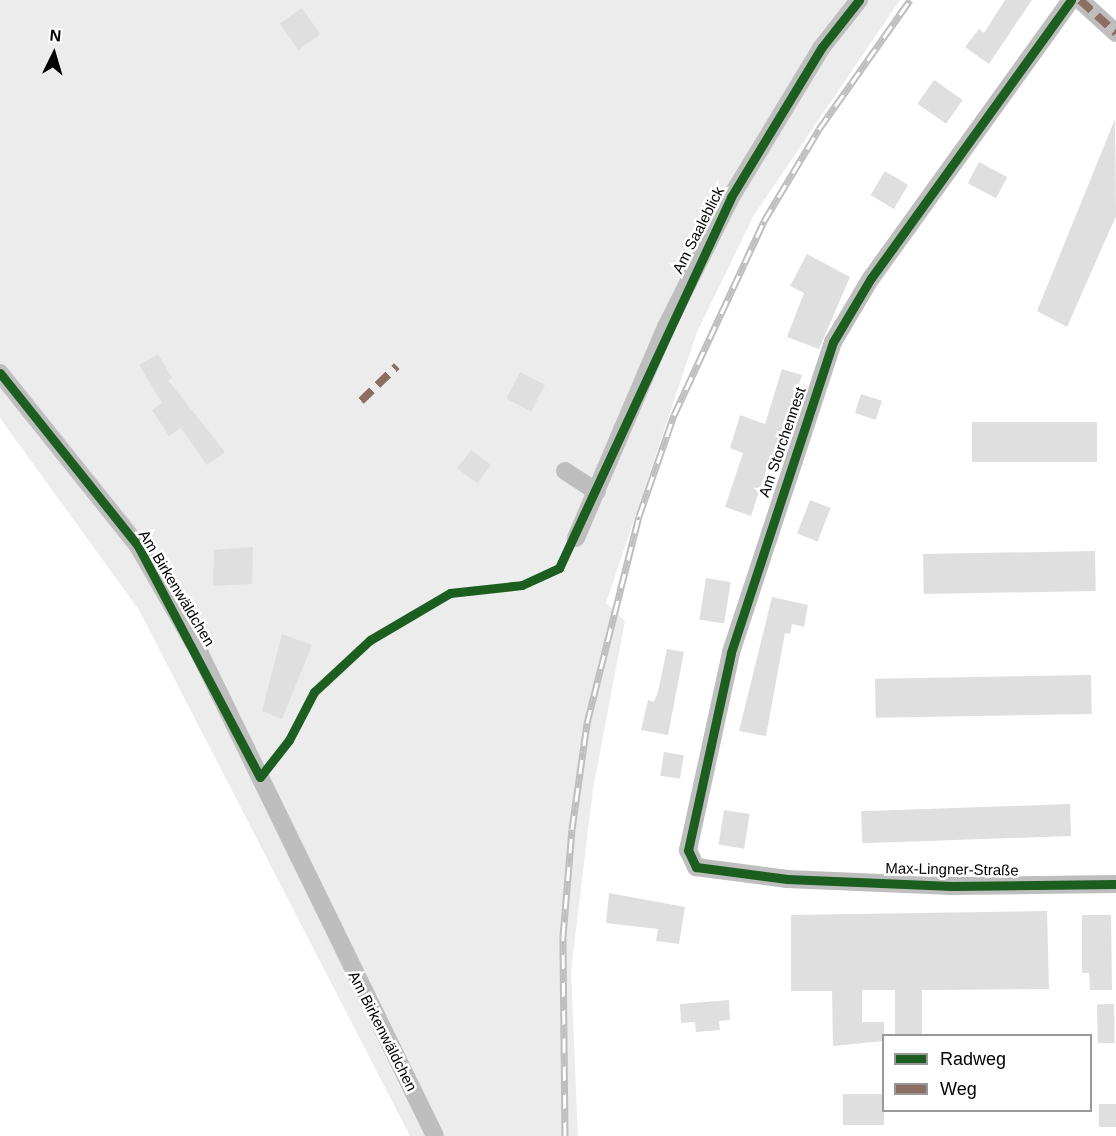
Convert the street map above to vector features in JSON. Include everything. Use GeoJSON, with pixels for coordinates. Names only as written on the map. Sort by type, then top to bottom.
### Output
{"type":"FeatureCollection","features":[{"type":"Feature","properties":{"kind":"street","name":"Am Saaleblick"},"geometry":{"type":"LineString","coordinates":[[576,538],[666,327],[731,197],[822,47],[859,0]]}},
{"type":"Feature","properties":{"kind":"street","name":"Am Storchennest"},"geometry":{"type":"LineString","coordinates":[[787,879],[696,867],[688,850],[731,653],[801,425],[833,342],[871,278],[1071,0]]}},
{"type":"Feature","properties":{"kind":"street"},"geometry":{"type":"LineString","coordinates":[[1080,0],[1116,33]]}},
{"type":"Feature","properties":{"kind":"street","name":"Am Birkenwäldchen"},"geometry":{"type":"LineString","coordinates":[[0,374],[138,546],[183,625],[435,1136]]}},
{"type":"Feature","properties":{"kind":"street"},"geometry":{"type":"LineString","coordinates":[[565,471],[597,492]]}},
{"type":"Feature","properties":{"kind":"street","name":"Max-Lingner-Straße"},"geometry":{"type":"LineString","coordinates":[[787,879],[952,886],[1116,884]]}},
{"type":"Feature","properties":{"kind":"shaded area"},"geometry":{"type":"Polygon","coordinates":[[[0,0],[900,0],[754,215],[697,332],[606,603],[625,621],[593,789],[571,971],[578,1136],[410,1136],[139,610],[0,418],[0,0]]]}},
{"type":"Feature","properties":{"kind":"building"},"geometry":{"type":"Polygon","coordinates":[[[1005,0],[1032,0],[989,64],[965,47],[979,29],[984,33],[1005,0]]]}},
{"type":"Feature","properties":{"kind":"building"},"geometry":{"type":"Polygon","coordinates":[[[302,8],[320,34],[298,50],[280,23],[302,8]]]}},
{"type":"Feature","properties":{"kind":"building"},"geometry":{"type":"Polygon","coordinates":[[[934,80],[963,100],[946,124],[917,104],[934,80]]]}},
{"type":"Feature","properties":{"kind":"building"},"geometry":{"type":"Polygon","coordinates":[[[1115,119],[1116,216],[1067,327],[1037,311],[1115,119]]]}},
{"type":"Feature","properties":{"kind":"building"},"geometry":{"type":"Polygon","coordinates":[[[979,162],[1007,177],[996,198],[968,183],[979,162]]]}},
{"type":"Feature","properties":{"kind":"building"},"geometry":{"type":"Polygon","coordinates":[[[885,171],[908,185],[894,209],[871,195],[885,171]]]}},
{"type":"Feature","properties":{"kind":"building"},"geometry":{"type":"Polygon","coordinates":[[[807,254],[850,277],[819,349],[787,337],[804,293],[790,286],[807,254]]]}},
{"type":"Feature","properties":{"kind":"building"},"geometry":{"type":"Polygon","coordinates":[[[158,354],[172,378],[168,380],[225,452],[207,465],[181,428],[169,436],[152,410],[162,403],[139,365],[158,354]]]}},
{"type":"Feature","properties":{"kind":"building"},"geometry":{"type":"Polygon","coordinates":[[[782,369],[802,375],[775,464],[769,462],[751,516],[725,507],[743,453],[730,448],[740,415],[765,424],[782,369]]]}},
{"type":"Feature","properties":{"kind":"building"},"geometry":{"type":"Polygon","coordinates":[[[520,372],[545,385],[531,411],[506,399],[520,372]]]}},
{"type":"Feature","properties":{"kind":"building"},"geometry":{"type":"Polygon","coordinates":[[[861,394],[882,401],[876,420],[855,413],[861,394]]]}},
{"type":"Feature","properties":{"kind":"building"},"geometry":{"type":"Polygon","coordinates":[[[972,422],[1097,422],[1097,462],[972,462],[972,422]]]}},
{"type":"Feature","properties":{"kind":"building"},"geometry":{"type":"Polygon","coordinates":[[[471,450],[491,465],[477,483],[457,468],[471,450]]]}},
{"type":"Feature","properties":{"kind":"building"},"geometry":{"type":"Polygon","coordinates":[[[810,500],[831,508],[818,541],[797,534],[810,500]]]}},
{"type":"Feature","properties":{"kind":"building"},"geometry":{"type":"Polygon","coordinates":[[[253,547],[252,584],[213,586],[214,550],[253,547]]]}},
{"type":"Feature","properties":{"kind":"building"},"geometry":{"type":"Polygon","coordinates":[[[1095,551],[1096,591],[924,594],[923,554],[1095,551]]]}},
{"type":"Feature","properties":{"kind":"building"},"geometry":{"type":"Polygon","coordinates":[[[706,578],[731,582],[724,623],[699,619],[706,578]]]}},
{"type":"Feature","properties":{"kind":"building"},"geometry":{"type":"Polygon","coordinates":[[[772,597],[808,605],[804,627],[792,624],[790,634],[785,633],[766,736],[739,731],[772,597]]]}},
{"type":"Feature","properties":{"kind":"building"},"geometry":{"type":"Polygon","coordinates":[[[282,634],[312,645],[282,719],[262,711],[282,634]]]}},
{"type":"Feature","properties":{"kind":"building"},"geometry":{"type":"Polygon","coordinates":[[[667,649],[684,652],[668,735],[641,730],[648,700],[654,702],[658,692],[667,649]]]}},
{"type":"Feature","properties":{"kind":"building"},"geometry":{"type":"Polygon","coordinates":[[[1091,675],[1092,714],[876,718],[875,679],[1091,675]]]}},
{"type":"Feature","properties":{"kind":"building"},"geometry":{"type":"Polygon","coordinates":[[[664,752],[684,755],[680,779],[660,776],[664,752]]]}},
{"type":"Feature","properties":{"kind":"building"},"geometry":{"type":"Polygon","coordinates":[[[1070,804],[1071,836],[862,843],[861,811],[1070,804]]]}},
{"type":"Feature","properties":{"kind":"building"},"geometry":{"type":"Polygon","coordinates":[[[724,810],[750,814],[744,849],[719,845],[724,810]]]}},
{"type":"Feature","properties":{"kind":"building"},"geometry":{"type":"Polygon","coordinates":[[[609,893],[685,907],[679,944],[656,941],[658,929],[606,923],[609,893]]]}},
{"type":"Feature","properties":{"kind":"building"},"geometry":{"type":"Polygon","coordinates":[[[1047,911],[1049,989],[922,990],[922,1034],[895,1034],[895,990],[862,990],[862,1022],[884,1022],[882,1041],[833,1046],[832,991],[791,991],[791,915],[1047,911]]]}},
{"type":"Feature","properties":{"kind":"building"},"geometry":{"type":"Polygon","coordinates":[[[1082,915],[1111,915],[1112,990],[1090,990],[1089,973],[1082,973],[1082,915]]]}},
{"type":"Feature","properties":{"kind":"building"},"geometry":{"type":"Polygon","coordinates":[[[729,1000],[730,1020],[719,1021],[720,1030],[696,1032],[695,1022],[681,1023],[680,1004],[729,1000]]]}},
{"type":"Feature","properties":{"kind":"building"},"geometry":{"type":"Polygon","coordinates":[[[1097,1004],[1114,1004],[1115,1043],[1098,1043],[1097,1004]]]}},
{"type":"Feature","properties":{"kind":"building"},"geometry":{"type":"Polygon","coordinates":[[[843,1094],[882,1094],[884,1125],[843,1125],[843,1094]]]}},
{"type":"Feature","properties":{"kind":"building"},"geometry":{"type":"Polygon","coordinates":[[[1099,1104],[1116,1104],[1116,1127],[1099,1127],[1099,1104]]]}},
{"type":"Feature","properties":{"kind":"railway"},"geometry":{"type":"LineString","coordinates":[[565,1136],[563,936],[572,829],[587,723],[639,516],[674,415],[764,221],[819,129],[910,0]]}},
{"type":"Feature","properties":{"kind":"marked path"},"geometry":{"type":"LineString","coordinates":[[1080,0],[1116,33]]}},
{"type":"Feature","properties":{"kind":"marked path"},"geometry":{"type":"LineString","coordinates":[[361,401],[397,366]]}},
{"type":"Feature","properties":{"kind":"cycle path"},"geometry":{"type":"LineString","coordinates":[[0,373],[138,546],[260,777],[289,740],[314,692],[370,640],[450,593],[522,585],[559,568],[731,197],[822,47],[859,0]]}},
{"type":"Feature","properties":{"kind":"cycle path"},"geometry":{"type":"LineString","coordinates":[[1071,0],[871,278],[833,342],[731,653],[688,850],[696,867],[787,879],[952,886],[1116,884]]}}]}
